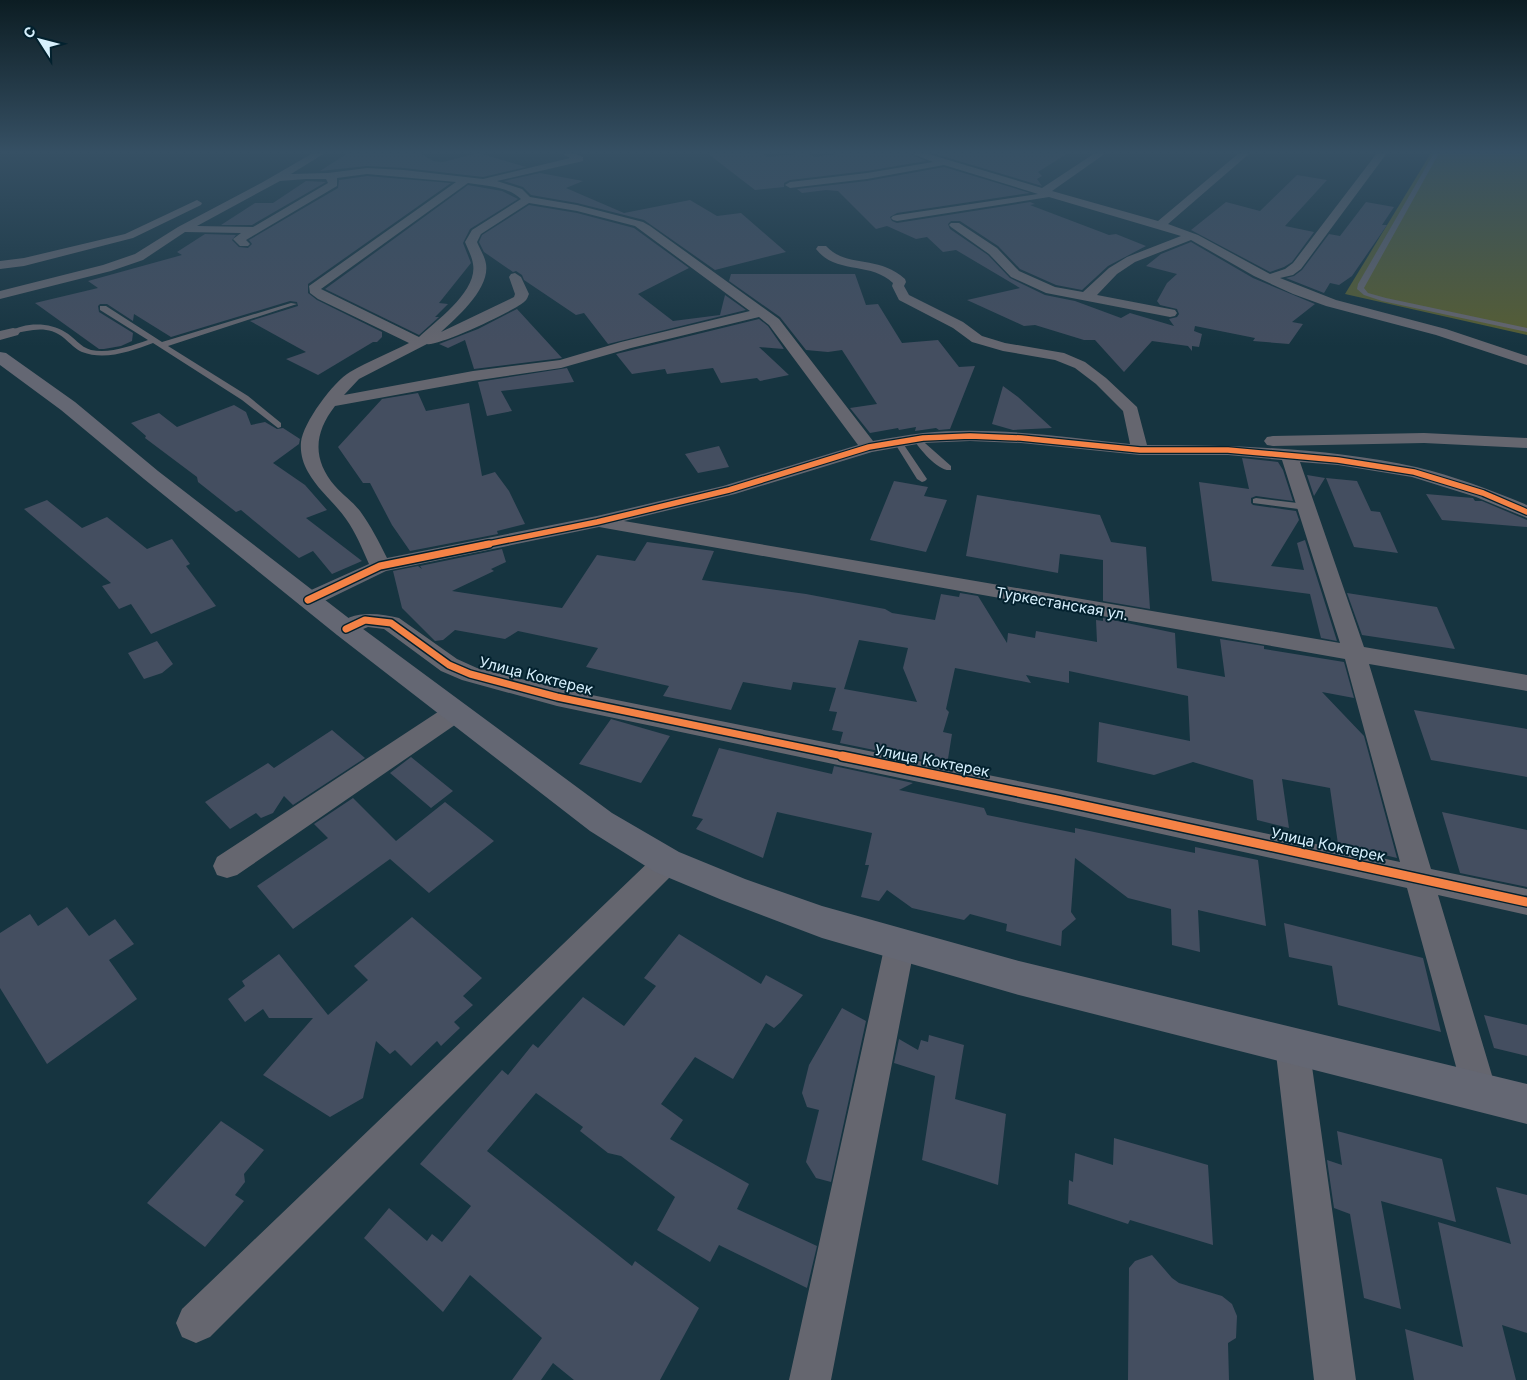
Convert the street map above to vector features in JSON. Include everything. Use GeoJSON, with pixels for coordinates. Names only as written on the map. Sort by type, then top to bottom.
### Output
{"type":"FeatureCollection","features":[{"type":"Feature","properties":{"kind":"main road"},"geometry":{"type":"LineString","coordinates":[[4,341],[68,406],[308,600],[601,822],[667,862],[734,890],[822,922],[1019,978],[1527,1104]]}},
{"type":"Feature","properties":{"kind":"street"},"geometry":{"type":"LineString","coordinates":[[0,265],[24,262],[128,236],[169,217]]}},
{"type":"Feature","properties":{"kind":"street"},"geometry":{"type":"LineString","coordinates":[[0,295],[130,261],[204,217]]}},
{"type":"Feature","properties":{"kind":"street"},"geometry":{"type":"LineString","coordinates":[[244,244],[239,239],[277,217]]}},
{"type":"Feature","properties":{"kind":"street"},"geometry":{"type":"LineString","coordinates":[[413,217],[315,286],[315,290],[323,296],[420,343]]}},
{"type":"Feature","properties":{"kind":"street"},"geometry":{"type":"LineString","coordinates":[[407,351],[420,343],[458,310],[473,290],[480,265],[471,242],[476,232],[499,217]]}},
{"type":"Feature","properties":{"kind":"street"},"geometry":{"type":"LineString","coordinates":[[613,217],[639,224],[759,313],[774,322],[869,447]]}},
{"type":"Feature","properties":{"kind":"street"},"geometry":{"type":"LineString","coordinates":[[1133,217],[1191,236],[1268,278],[1331,303],[1441,332],[1527,361]]}},
{"type":"Feature","properties":{"kind":"street"},"geometry":{"type":"LineString","coordinates":[[1160,225],[1169,217]]}},
{"type":"Feature","properties":{"kind":"street"},"geometry":{"type":"LineString","coordinates":[[1268,278],[1289,272],[1297,266],[1334,217]]}},
{"type":"Feature","properties":{"kind":"street"},"geometry":{"type":"LineString","coordinates":[[955,225],[993,251],[1015,274],[1050,290],[1170,313]]}},
{"type":"Feature","properties":{"kind":"street"},"geometry":{"type":"LineString","coordinates":[[182,229],[254,230]]}},
{"type":"Feature","properties":{"kind":"street"},"geometry":{"type":"LineString","coordinates":[[1085,297],[1092,293],[1103,279],[1132,258],[1151,249],[1191,236]]}},
{"type":"Feature","properties":{"kind":"street"},"geometry":{"type":"LineString","coordinates":[[822,249],[833,258],[872,265],[886,271],[900,282],[898,286],[900,292],[909,300],[958,325],[977,339],[1003,347],[1059,356],[1080,365],[1101,381],[1131,410],[1140,450]]}},
{"type":"Feature","properties":{"kind":"street"},"geometry":{"type":"LineString","coordinates":[[380,566],[366,535],[352,514],[328,489],[316,471],[310,457],[309,442],[314,427],[328,402],[354,376],[511,305],[522,294],[515,277]]}},
{"type":"Feature","properties":{"kind":"street"},"geometry":{"type":"LineString","coordinates":[[328,402],[473,376],[560,364],[688,329],[759,313]]}},
{"type":"Feature","properties":{"kind":"street"},"geometry":{"type":"LineString","coordinates":[[308,600],[380,566],[597,522],[729,490],[869,447],[917,438],[970,436],[1021,438],[1140,450],[1228,450],[1338,460],[1414,472],[1484,493],[1527,512]]}},
{"type":"Feature","properties":{"kind":"street"},"geometry":{"type":"LineString","coordinates":[[1228,450],[1242,443],[1322,440],[1424,438],[1527,443]]}},
{"type":"Feature","properties":{"kind":"street"},"geometry":{"type":"LineString","coordinates":[[1289,456],[1355,654],[1480,1092]]}},
{"type":"Feature","properties":{"kind":"street","name":"Туркестанская ул."},"geometry":{"type":"LineString","coordinates":[[597,522],[1527,683]]}},
{"type":"Feature","properties":{"kind":"street","name":"Улица Коктерек"},"geometry":{"type":"LineString","coordinates":[[346,629],[366,620],[391,623],[448,665],[479,676],[557,697],[1057,800],[1527,902]]}},
{"type":"Feature","properties":{"kind":"street"},"geometry":{"type":"LineString","coordinates":[[227,866],[456,712]]}},
{"type":"Feature","properties":{"kind":"street"},"geometry":{"type":"LineString","coordinates":[[196,1323],[667,862]]}},
{"type":"Feature","properties":{"kind":"street"},"geometry":{"type":"LineString","coordinates":[[810,1380],[900,944]]}},
{"type":"Feature","properties":{"kind":"street"},"geometry":{"type":"LineString","coordinates":[[1292,1045],[1335,1380]]}},
{"type":"Feature","properties":{"kind":"lane"},"geometry":{"type":"LineString","coordinates":[[1399,217],[1361,284],[1360,289],[1366,294],[1384,300],[1527,330]]}},
{"type":"Feature","properties":{"kind":"lane"},"geometry":{"type":"LineString","coordinates":[[4,341],[34,326],[48,326],[65,335],[86,351],[102,353],[158,342],[293,304]]}},
{"type":"Feature","properties":{"kind":"lane"},"geometry":{"type":"LineString","coordinates":[[103,308],[245,398],[278,425]]}},
{"type":"Feature","properties":{"kind":"lane"},"geometry":{"type":"LineString","coordinates":[[917,438],[931,455],[948,468]]}},
{"type":"Feature","properties":{"kind":"lane"},"geometry":{"type":"LineString","coordinates":[[898,442],[922,479]]}},
{"type":"Feature","properties":{"kind":"lane"},"geometry":{"type":"LineString","coordinates":[[1256,501],[1306,507]]}},
{"type":"Feature","properties":{"kind":"green space"},"geometry":{"type":"Polygon","coordinates":[[[1392,217],[1527,217],[1527,335],[1345,294],[1392,217]]]}},
{"type":"Feature","properties":{"kind":"building"},"geometry":{"type":"Polygon","coordinates":[[[233,217],[265,217],[252,225],[221,225],[233,217]]]}},
{"type":"Feature","properties":{"kind":"building"},"geometry":{"type":"Polygon","coordinates":[[[288,217],[402,217],[308,284],[308,293],[317,300],[382,332],[382,337],[377,342],[373,342],[318,375],[286,359],[306,352],[250,321],[298,306],[297,302],[290,301],[171,337],[134,314],[133,321],[107,304],[100,304],[98,306],[99,312],[133,333],[132,341],[121,346],[104,349],[99,349],[35,303],[98,288],[88,281],[182,255],[177,252],[205,234],[236,235],[232,240],[239,247],[248,248],[252,244],[249,240],[288,217]]]}},
{"type":"Feature","properties":{"kind":"building"},"geometry":{"type":"Polygon","coordinates":[[[423,217],[489,217],[470,229],[463,243],[471,263],[439,303],[448,304],[435,317],[439,317],[419,335],[325,289],[423,217]]]}},
{"type":"Feature","properties":{"kind":"building"},"geometry":{"type":"Polygon","coordinates":[[[510,217],[594,217],[634,228],[689,268],[638,294],[673,321],[720,315],[725,295],[746,310],[608,344],[584,313],[576,315],[524,280],[522,275],[516,271],[513,272],[484,252],[479,242],[482,235],[510,217]]]}},
{"type":"Feature","properties":{"kind":"building"},"geometry":{"type":"Polygon","coordinates":[[[634,217],[746,217],[786,252],[715,270],[644,220],[634,217]]]}},
{"type":"Feature","properties":{"kind":"building"},"geometry":{"type":"Polygon","coordinates":[[[864,217],[890,217],[892,221],[897,223],[932,217],[1063,217],[1109,235],[1116,234],[1146,246],[1108,266],[1082,290],[1056,285],[1020,269],[998,246],[960,221],[951,221],[948,224],[950,229],[988,255],[1010,278],[1045,295],[1075,301],[1121,318],[1130,313],[1174,326],[1169,319],[1177,317],[1179,314],[1177,309],[1160,305],[1157,301],[1167,283],[1177,274],[1146,266],[1161,254],[1191,242],[1253,278],[1315,304],[1292,322],[1303,324],[1289,344],[1253,341],[1255,338],[1195,326],[1194,331],[1202,334],[1199,347],[1192,346],[1192,351],[1188,346],[1152,341],[1124,372],[1095,340],[1084,340],[1035,325],[1024,326],[967,300],[1020,288],[956,250],[943,252],[927,237],[916,239],[887,226],[876,229],[864,217]]]}},
{"type":"Feature","properties":{"kind":"building"},"geometry":{"type":"Polygon","coordinates":[[[1207,217],[1293,217],[1285,226],[1314,232],[1292,262],[1270,272],[1191,230],[1207,217]]]}},
{"type":"Feature","properties":{"kind":"building"},"geometry":{"type":"Polygon","coordinates":[[[1354,217],[1387,217],[1382,225],[1387,225],[1352,276],[1339,285],[1330,283],[1324,293],[1286,278],[1294,276],[1302,270],[1329,234],[1340,236],[1354,217]]]}},
{"type":"Feature","properties":{"kind":"building"},"geometry":{"type":"Polygon","coordinates":[[[731,274],[855,274],[866,305],[878,304],[902,343],[938,340],[959,367],[975,366],[950,429],[939,430],[936,428],[915,431],[916,427],[870,433],[850,408],[877,404],[842,350],[828,352],[806,350],[780,317],[729,281],[731,274]]]}},
{"type":"Feature","properties":{"kind":"building"},"geometry":{"type":"Polygon","coordinates":[[[517,309],[562,358],[474,369],[465,340],[448,348],[439,344],[478,329],[517,309]]]}},
{"type":"Feature","properties":{"kind":"building"},"geometry":{"type":"Polygon","coordinates":[[[759,319],[768,326],[784,349],[759,347],[789,375],[760,381],[757,378],[721,383],[713,368],[667,374],[665,369],[632,374],[616,354],[759,319]]]}},
{"type":"Feature","properties":{"kind":"building"},"geometry":{"type":"Polygon","coordinates":[[[567,368],[574,382],[501,391],[512,411],[487,416],[478,382],[567,368]]]}},
{"type":"Feature","properties":{"kind":"building"},"geometry":{"type":"Polygon","coordinates":[[[1003,386],[1052,428],[1013,430],[992,424],[1003,386]]]}},
{"type":"Feature","properties":{"kind":"building"},"geometry":{"type":"Polygon","coordinates":[[[418,393],[426,411],[469,403],[482,476],[495,472],[509,491],[525,524],[497,531],[498,534],[410,551],[392,525],[370,483],[363,483],[338,447],[382,399],[418,393]]]}},
{"type":"Feature","properties":{"kind":"building"},"geometry":{"type":"Polygon","coordinates":[[[234,405],[246,412],[251,425],[265,422],[277,429],[283,428],[300,439],[299,444],[273,463],[305,485],[327,510],[306,518],[362,561],[332,574],[313,551],[299,558],[241,510],[236,512],[198,482],[197,477],[145,438],[146,436],[131,423],[159,413],[177,427],[234,405]]]}},
{"type":"Feature","properties":{"kind":"building"},"geometry":{"type":"Polygon","coordinates":[[[719,446],[729,467],[698,473],[685,454],[719,446]]]}},
{"type":"Feature","properties":{"kind":"building"},"geometry":{"type":"Polygon","coordinates":[[[1242,458],[1278,462],[1283,470],[1293,501],[1256,496],[1251,498],[1251,503],[1253,505],[1296,511],[1299,520],[1271,566],[1304,570],[1297,543],[1305,540],[1337,641],[1321,638],[1310,594],[1212,581],[1199,482],[1249,489],[1242,458]]]}},
{"type":"Feature","properties":{"kind":"building"},"geometry":{"type":"Polygon","coordinates":[[[1307,475],[1325,478],[1314,496],[1307,475]]]}},
{"type":"Feature","properties":{"kind":"building"},"geometry":{"type":"Polygon","coordinates":[[[1326,478],[1357,481],[1371,511],[1380,512],[1398,553],[1354,547],[1326,478]]]}},
{"type":"Feature","properties":{"kind":"building"},"geometry":{"type":"Polygon","coordinates":[[[894,481],[928,487],[924,496],[947,500],[926,552],[870,540],[894,481]]]}},
{"type":"Feature","properties":{"kind":"building"},"geometry":{"type":"Polygon","coordinates":[[[1426,494],[1473,498],[1475,501],[1482,501],[1527,520],[1527,527],[1442,520],[1426,494]]]}},
{"type":"Feature","properties":{"kind":"building"},"geometry":{"type":"Polygon","coordinates":[[[977,495],[1100,515],[1111,542],[1146,547],[1150,609],[1103,601],[1103,560],[1060,554],[1058,573],[966,556],[977,495]]]}},
{"type":"Feature","properties":{"kind":"building"},"geometry":{"type":"Polygon","coordinates":[[[47,500],[82,528],[107,517],[147,549],[172,539],[190,564],[186,566],[216,606],[151,634],[131,604],[119,609],[102,586],[111,583],[24,509],[47,500]]]}},
{"type":"Feature","properties":{"kind":"building"},"geometry":{"type":"Polygon","coordinates":[[[647,542],[714,551],[702,580],[806,594],[885,609],[892,613],[935,620],[941,594],[959,597],[960,593],[978,596],[1007,643],[1008,633],[1035,638],[1036,631],[1097,642],[1096,620],[1103,621],[1103,618],[1175,633],[1177,668],[1225,677],[1220,639],[1264,646],[1264,649],[1344,662],[1354,698],[1322,692],[1364,736],[1397,858],[1338,844],[1330,788],[1282,779],[1289,828],[1257,820],[1253,780],[1193,762],[1154,775],[1097,762],[1099,722],[1190,741],[1188,696],[1069,671],[1069,683],[1026,675],[1031,683],[955,668],[946,709],[949,712],[943,732],[952,734],[947,765],[840,743],[843,732],[832,730],[837,712],[829,711],[836,688],[793,682],[791,690],[743,682],[731,710],[663,696],[669,686],[586,667],[598,648],[518,631],[505,639],[455,630],[443,640],[435,641],[402,608],[393,571],[418,566],[422,569],[420,566],[502,549],[506,562],[491,569],[494,571],[452,591],[562,608],[597,555],[635,561],[647,542]],[[859,640],[844,689],[917,702],[903,668],[908,648],[859,640]]]}},
{"type":"Feature","properties":{"kind":"building"},"geometry":{"type":"Polygon","coordinates":[[[1347,593],[1437,607],[1455,649],[1362,635],[1347,593]]]}},
{"type":"Feature","properties":{"kind":"building"},"geometry":{"type":"Polygon","coordinates":[[[157,641],[173,664],[162,673],[144,679],[128,653],[157,641]]]}},
{"type":"Feature","properties":{"kind":"building"},"geometry":{"type":"Polygon","coordinates":[[[1414,710],[1527,729],[1527,777],[1431,760],[1414,710]]]}},
{"type":"Feature","properties":{"kind":"building"},"geometry":{"type":"Polygon","coordinates":[[[611,719],[670,736],[641,783],[579,764],[611,719]]]}},
{"type":"Feature","properties":{"kind":"building"},"geometry":{"type":"Polygon","coordinates":[[[332,730],[365,758],[293,805],[284,796],[273,813],[261,818],[256,813],[230,829],[205,802],[268,763],[274,768],[332,730]]]}},
{"type":"Feature","properties":{"kind":"building"},"geometry":{"type":"Polygon","coordinates":[[[719,748],[832,774],[834,766],[913,783],[899,790],[984,808],[987,815],[1075,833],[1075,828],[1195,853],[1195,847],[1258,860],[1266,926],[1198,910],[1200,952],[1172,945],[1171,909],[1128,898],[1075,858],[1071,912],[1076,919],[1062,931],[1061,946],[1006,931],[1007,924],[970,914],[964,920],[912,908],[887,890],[879,901],[861,897],[869,865],[865,865],[872,833],[777,812],[763,858],[696,829],[703,819],[692,816],[719,748]]]}},
{"type":"Feature","properties":{"kind":"building"},"geometry":{"type":"Polygon","coordinates":[[[411,757],[453,791],[431,808],[390,773],[411,757]]]}},
{"type":"Feature","properties":{"kind":"building"},"geometry":{"type":"Polygon","coordinates":[[[353,798],[396,841],[445,802],[494,841],[429,893],[390,859],[293,929],[257,886],[328,838],[314,824],[353,798]]]}},
{"type":"Feature","properties":{"kind":"building"},"geometry":{"type":"Polygon","coordinates":[[[1442,812],[1527,830],[1527,887],[1460,873],[1442,812]]]}},
{"type":"Feature","properties":{"kind":"building"},"geometry":{"type":"Polygon","coordinates":[[[67,907],[89,936],[115,919],[134,944],[109,960],[137,999],[47,1064],[0,988],[0,933],[30,914],[38,926],[67,907]]]}},
{"type":"Feature","properties":{"kind":"building"},"geometry":{"type":"Polygon","coordinates":[[[412,917],[482,978],[463,996],[473,1005],[454,1022],[460,1028],[441,1046],[437,1041],[411,1066],[395,1050],[390,1054],[376,1041],[363,1098],[330,1117],[263,1075],[313,1018],[269,1018],[263,1009],[245,1022],[228,999],[245,986],[242,981],[279,954],[328,1015],[368,980],[354,966],[412,917]]]}},
{"type":"Feature","properties":{"kind":"building"},"geometry":{"type":"Polygon","coordinates":[[[1284,923],[1423,958],[1441,1032],[1338,1005],[1332,966],[1289,957],[1284,923]]]}},
{"type":"Feature","properties":{"kind":"building"},"geometry":{"type":"Polygon","coordinates":[[[679,934],[761,984],[766,975],[803,995],[774,1028],[766,1023],[733,1079],[695,1057],[661,1104],[683,1120],[670,1139],[749,1184],[737,1209],[817,1246],[807,1288],[719,1245],[710,1262],[657,1230],[675,1197],[621,1156],[608,1153],[580,1131],[583,1127],[536,1093],[487,1151],[632,1266],[635,1261],[699,1308],[660,1380],[574,1380],[553,1363],[541,1380],[512,1380],[542,1338],[470,1275],[443,1312],[364,1238],[389,1208],[427,1241],[432,1234],[442,1242],[471,1206],[420,1164],[502,1070],[508,1075],[533,1044],[538,1048],[583,997],[624,1026],[656,986],[644,978],[679,934]]]}},
{"type":"Feature","properties":{"kind":"building"},"geometry":{"type":"Polygon","coordinates":[[[842,1008],[866,1021],[831,1182],[816,1178],[806,1162],[819,1110],[807,1107],[802,1093],[809,1065],[842,1008]]]}},
{"type":"Feature","properties":{"kind":"building"},"geometry":{"type":"Polygon","coordinates":[[[1484,1015],[1527,1025],[1527,1056],[1494,1048],[1484,1015]]]}},
{"type":"Feature","properties":{"kind":"building"},"geometry":{"type":"Polygon","coordinates":[[[929,1035],[964,1045],[955,1099],[1006,1114],[998,1185],[922,1160],[935,1076],[894,1063],[899,1039],[918,1050],[921,1040],[928,1042],[929,1035]]]}},
{"type":"Feature","properties":{"kind":"building"},"geometry":{"type":"Polygon","coordinates":[[[221,1121],[264,1150],[244,1174],[245,1182],[235,1195],[244,1201],[205,1247],[147,1203],[221,1121]]]}},
{"type":"Feature","properties":{"kind":"building"},"geometry":{"type":"Polygon","coordinates":[[[1337,1131],[1442,1159],[1456,1222],[1381,1201],[1401,1309],[1364,1298],[1350,1214],[1334,1208],[1327,1160],[1342,1165],[1337,1131]]]}},
{"type":"Feature","properties":{"kind":"building"},"geometry":{"type":"Polygon","coordinates":[[[1114,1138],[1208,1165],[1213,1245],[1130,1220],[1128,1224],[1068,1204],[1069,1180],[1073,1182],[1075,1153],[1113,1165],[1114,1138]]]}},
{"type":"Feature","properties":{"kind":"building"},"geometry":{"type":"Polygon","coordinates":[[[1496,1187],[1527,1195],[1527,1333],[1502,1325],[1516,1380],[1414,1380],[1405,1329],[1463,1347],[1438,1222],[1511,1244],[1496,1187]]]}},
{"type":"Feature","properties":{"kind":"building"},"geometry":{"type":"Polygon","coordinates":[[[1152,1255],[1172,1278],[1179,1283],[1222,1296],[1232,1304],[1237,1316],[1236,1338],[1228,1343],[1229,1380],[1128,1380],[1129,1268],[1135,1261],[1152,1255]]]}},
{"type":"Feature","properties":{"kind":"cycle path"},"geometry":{"type":"LineString","coordinates":[[308,600],[380,566],[597,522],[729,490],[869,447],[923,438],[970,436],[1021,438],[1140,450],[1228,450],[1338,460],[1414,472],[1483,493],[1527,512]]}},
{"type":"Feature","properties":{"kind":"cycle path"},"geometry":{"type":"LineString","coordinates":[[346,629],[365,620],[391,623],[449,665],[470,674],[557,697],[1057,800],[1527,902]]}}]}
